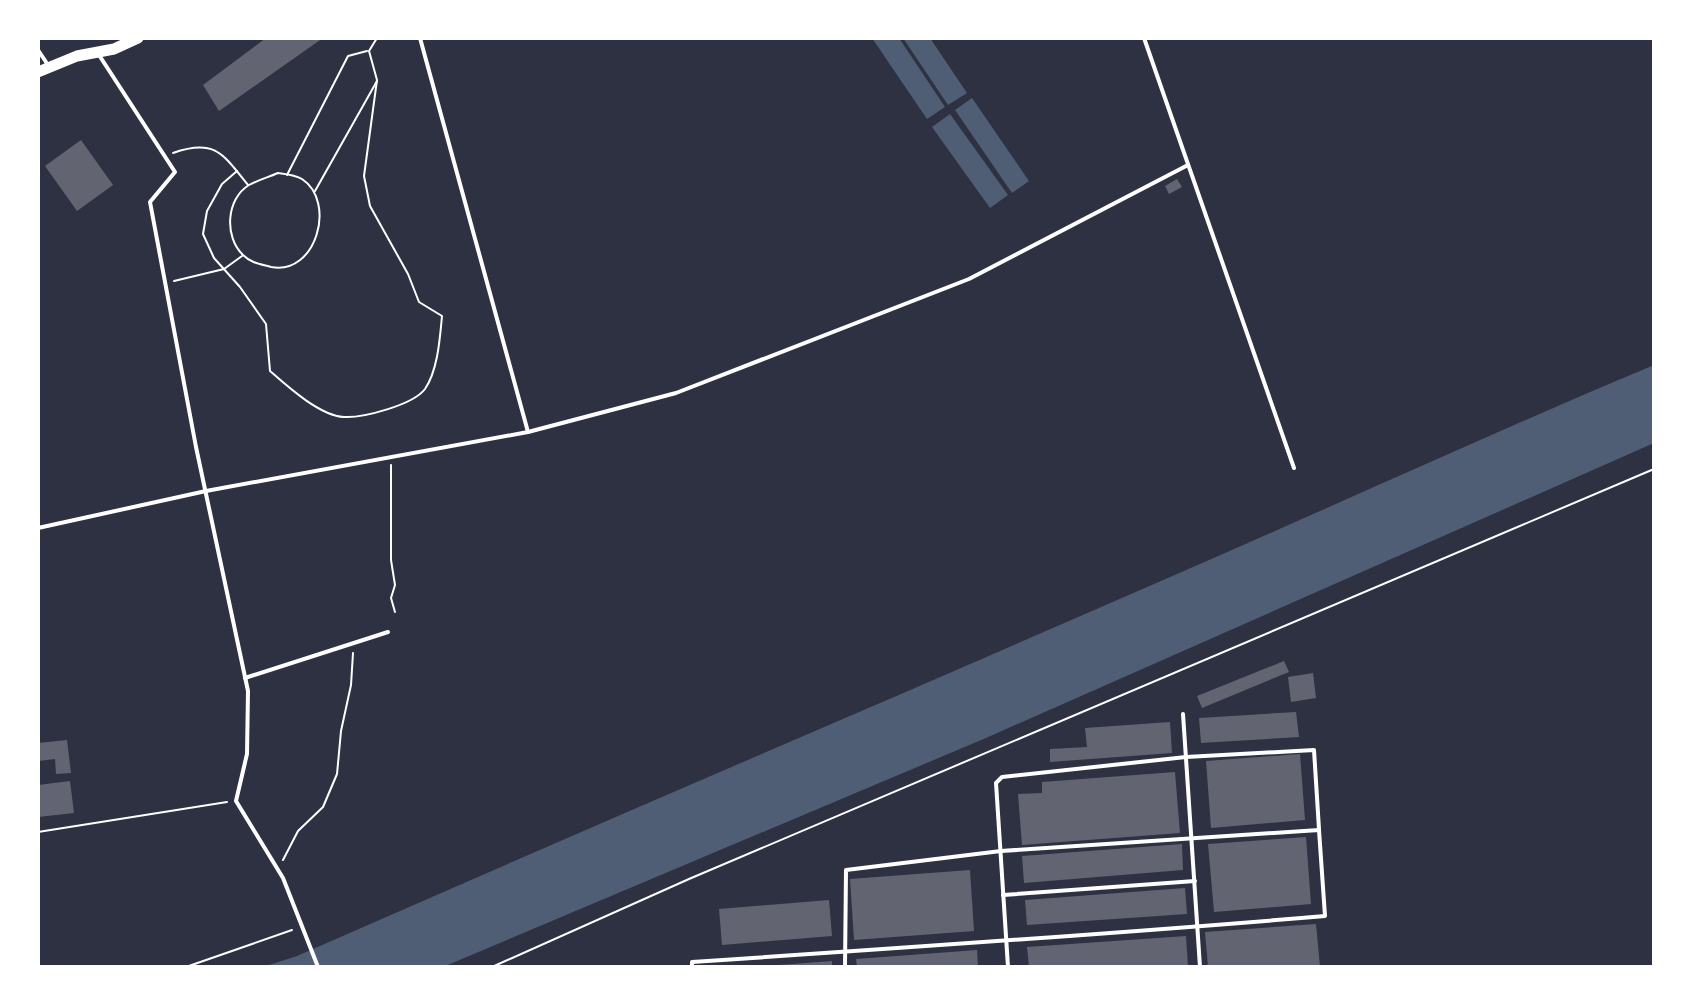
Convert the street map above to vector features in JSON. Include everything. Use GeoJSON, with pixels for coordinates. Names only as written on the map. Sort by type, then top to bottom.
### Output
{"type":"FeatureCollection","features":[{"type":"Feature","properties":{"kind":"main road"},"geometry":{"type":"LineString","coordinates":[[43,70],[77,56],[114,49],[138,38]]}},
{"type":"Feature","properties":{"kind":"lane"},"geometry":{"type":"LineString","coordinates":[[420,38],[528,432]]}},
{"type":"Feature","properties":{"kind":"lane"},"geometry":{"type":"LineString","coordinates":[[1144,38],[1294,468]]}},
{"type":"Feature","properties":{"kind":"lane"},"geometry":{"type":"LineString","coordinates":[[38,50],[43,70]]}},
{"type":"Feature","properties":{"kind":"lane"},"geometry":{"type":"LineString","coordinates":[[98,52],[175,172],[150,202],[248,691],[247,754],[236,801],[278,870],[318,967]]}},
{"type":"Feature","properties":{"kind":"lane"},"geometry":{"type":"LineString","coordinates":[[38,528],[206,491],[528,432],[676,393],[969,279],[1188,165]]}},
{"type":"Feature","properties":{"kind":"lane"},"geometry":{"type":"LineString","coordinates":[[245,678],[388,632]]}},
{"type":"Feature","properties":{"kind":"lane"},"geometry":{"type":"LineString","coordinates":[[1183,714],[1200,967]]}},
{"type":"Feature","properties":{"kind":"lane"},"geometry":{"type":"LineString","coordinates":[[692,967],[692,962],[1006,941],[1325,916],[1314,750],[1186,757],[1002,777],[996,783],[1001,851],[1003,895],[1006,941],[1008,967]]}},
{"type":"Feature","properties":{"kind":"lane"},"geometry":{"type":"LineString","coordinates":[[845,967],[846,870],[1001,851],[1319,830]]}},
{"type":"Feature","properties":{"kind":"lane"},"geometry":{"type":"LineString","coordinates":[[1003,895],[1195,881]]}},
{"type":"Feature","properties":{"kind":"path"},"geometry":{"type":"LineString","coordinates":[[287,175],[348,56],[369,51],[377,38]]}},
{"type":"Feature","properties":{"kind":"path"},"geometry":{"type":"LineString","coordinates":[[237,171],[222,184],[207,211],[203,234],[214,258],[240,287],[266,324],[270,371],[305,401],[342,417],[391,409],[424,390],[439,349],[442,316],[419,302],[408,274],[370,206],[364,176],[377,80],[369,51]]}},
{"type":"Feature","properties":{"kind":"path"},"geometry":{"type":"LineString","coordinates":[[315,191],[300,177],[278,173],[248,185],[234,200],[230,224],[235,248],[250,262],[282,269],[299,263],[313,247],[319,221],[315,191],[377,80]]}},
{"type":"Feature","properties":{"kind":"path"},"geometry":{"type":"LineString","coordinates":[[164,156],[193,146],[220,152],[248,185]]}},
{"type":"Feature","properties":{"kind":"path"},"geometry":{"type":"LineString","coordinates":[[166,283],[224,269],[243,255]]}},
{"type":"Feature","properties":{"kind":"path"},"geometry":{"type":"LineString","coordinates":[[391,456],[391,560],[395,585],[391,598],[395,612]]}},
{"type":"Feature","properties":{"kind":"path"},"geometry":{"type":"LineString","coordinates":[[492,967],[689,879],[1654,469]]}},
{"type":"Feature","properties":{"kind":"path"},"geometry":{"type":"LineString","coordinates":[[278,870],[298,831],[323,807],[337,774],[354,644]]}},
{"type":"Feature","properties":{"kind":"path"},"geometry":{"type":"LineString","coordinates":[[38,832],[236,801]]}},
{"type":"Feature","properties":{"kind":"path"},"geometry":{"type":"LineString","coordinates":[[186,967],[301,927]]}},
{"type":"Feature","properties":{"kind":"water"},"geometry":{"type":"Polygon","coordinates":[[[872,38],[899,38],[945,107],[927,119],[872,38]]]}},
{"type":"Feature","properties":{"kind":"water"},"geometry":{"type":"Polygon","coordinates":[[[903,38],[930,38],[967,93],[948,105],[903,38]]]}},
{"type":"Feature","properties":{"kind":"water"},"geometry":{"type":"Polygon","coordinates":[[[972,98],[1029,181],[1012,193],[955,110],[972,98]]]}},
{"type":"Feature","properties":{"kind":"water"},"geometry":{"type":"Polygon","coordinates":[[[950,114],[1008,195],[990,208],[932,127],[950,114]]]}},
{"type":"Feature","properties":{"kind":"water"},"geometry":{"type":"Polygon","coordinates":[[[1654,365],[1654,443],[986,738],[443,967],[263,967],[297,956],[1654,365]]]}},
{"type":"Feature","properties":{"kind":"building"},"geometry":{"type":"Polygon","coordinates":[[[266,38],[323,38],[219,111],[203,85],[266,38]]]}},
{"type":"Feature","properties":{"kind":"building"},"geometry":{"type":"Polygon","coordinates":[[[81,140],[113,185],[77,211],[45,166],[81,140]]]}},
{"type":"Feature","properties":{"kind":"building"},"geometry":{"type":"Polygon","coordinates":[[[1177,179],[1182,187],[1169,194],[1165,186],[1177,179]]]}},
{"type":"Feature","properties":{"kind":"building"},"geometry":{"type":"Polygon","coordinates":[[[1284,661],[1289,672],[1202,708],[1197,696],[1284,661]]]}},
{"type":"Feature","properties":{"kind":"building"},"geometry":{"type":"Polygon","coordinates":[[[1313,673],[1316,698],[1291,702],[1288,677],[1313,673]]]}},
{"type":"Feature","properties":{"kind":"building"},"geometry":{"type":"Polygon","coordinates":[[[1296,712],[1299,737],[1201,743],[1199,718],[1296,712]]]}},
{"type":"Feature","properties":{"kind":"building"},"geometry":{"type":"Polygon","coordinates":[[[1170,722],[1172,753],[1050,762],[1050,749],[1087,747],[1085,728],[1170,722]]]}},
{"type":"Feature","properties":{"kind":"building"},"geometry":{"type":"Polygon","coordinates":[[[67,740],[71,773],[56,774],[55,759],[38,761],[38,743],[67,740]]]}},
{"type":"Feature","properties":{"kind":"building"},"geometry":{"type":"Polygon","coordinates":[[[1300,754],[1305,820],[1211,828],[1206,761],[1300,754]]]}},
{"type":"Feature","properties":{"kind":"building"},"geometry":{"type":"Polygon","coordinates":[[[1175,772],[1180,833],[1022,845],[1018,794],[1042,793],[1042,782],[1175,772]]]}},
{"type":"Feature","properties":{"kind":"building"},"geometry":{"type":"Polygon","coordinates":[[[70,781],[74,813],[38,817],[38,785],[70,781]]]}},
{"type":"Feature","properties":{"kind":"building"},"geometry":{"type":"Polygon","coordinates":[[[1306,837],[1311,904],[1214,912],[1208,844],[1306,837]]]}},
{"type":"Feature","properties":{"kind":"building"},"geometry":{"type":"Polygon","coordinates":[[[1182,844],[1183,870],[1024,883],[1022,856],[1182,844]]]}},
{"type":"Feature","properties":{"kind":"building"},"geometry":{"type":"Polygon","coordinates":[[[970,870],[974,931],[854,940],[850,879],[970,870]]]}},
{"type":"Feature","properties":{"kind":"building"},"geometry":{"type":"Polygon","coordinates":[[[1185,888],[1187,914],[1027,925],[1025,900],[1185,888]]]}},
{"type":"Feature","properties":{"kind":"building"},"geometry":{"type":"Polygon","coordinates":[[[829,900],[832,936],[722,945],[719,909],[829,900]]]}},
{"type":"Feature","properties":{"kind":"building"},"geometry":{"type":"Polygon","coordinates":[[[1316,924],[1320,967],[1208,967],[1205,932],[1316,924]]]}},
{"type":"Feature","properties":{"kind":"building"},"geometry":{"type":"Polygon","coordinates":[[[1186,936],[1188,967],[1029,967],[1027,947],[1186,936]]]}},
{"type":"Feature","properties":{"kind":"building"},"geometry":{"type":"Polygon","coordinates":[[[977,950],[978,967],[857,967],[856,959],[977,950]]]}},
{"type":"Feature","properties":{"kind":"building"},"geometry":{"type":"Polygon","coordinates":[[[832,961],[832,967],[779,967],[779,965],[832,961]]]}}]}
